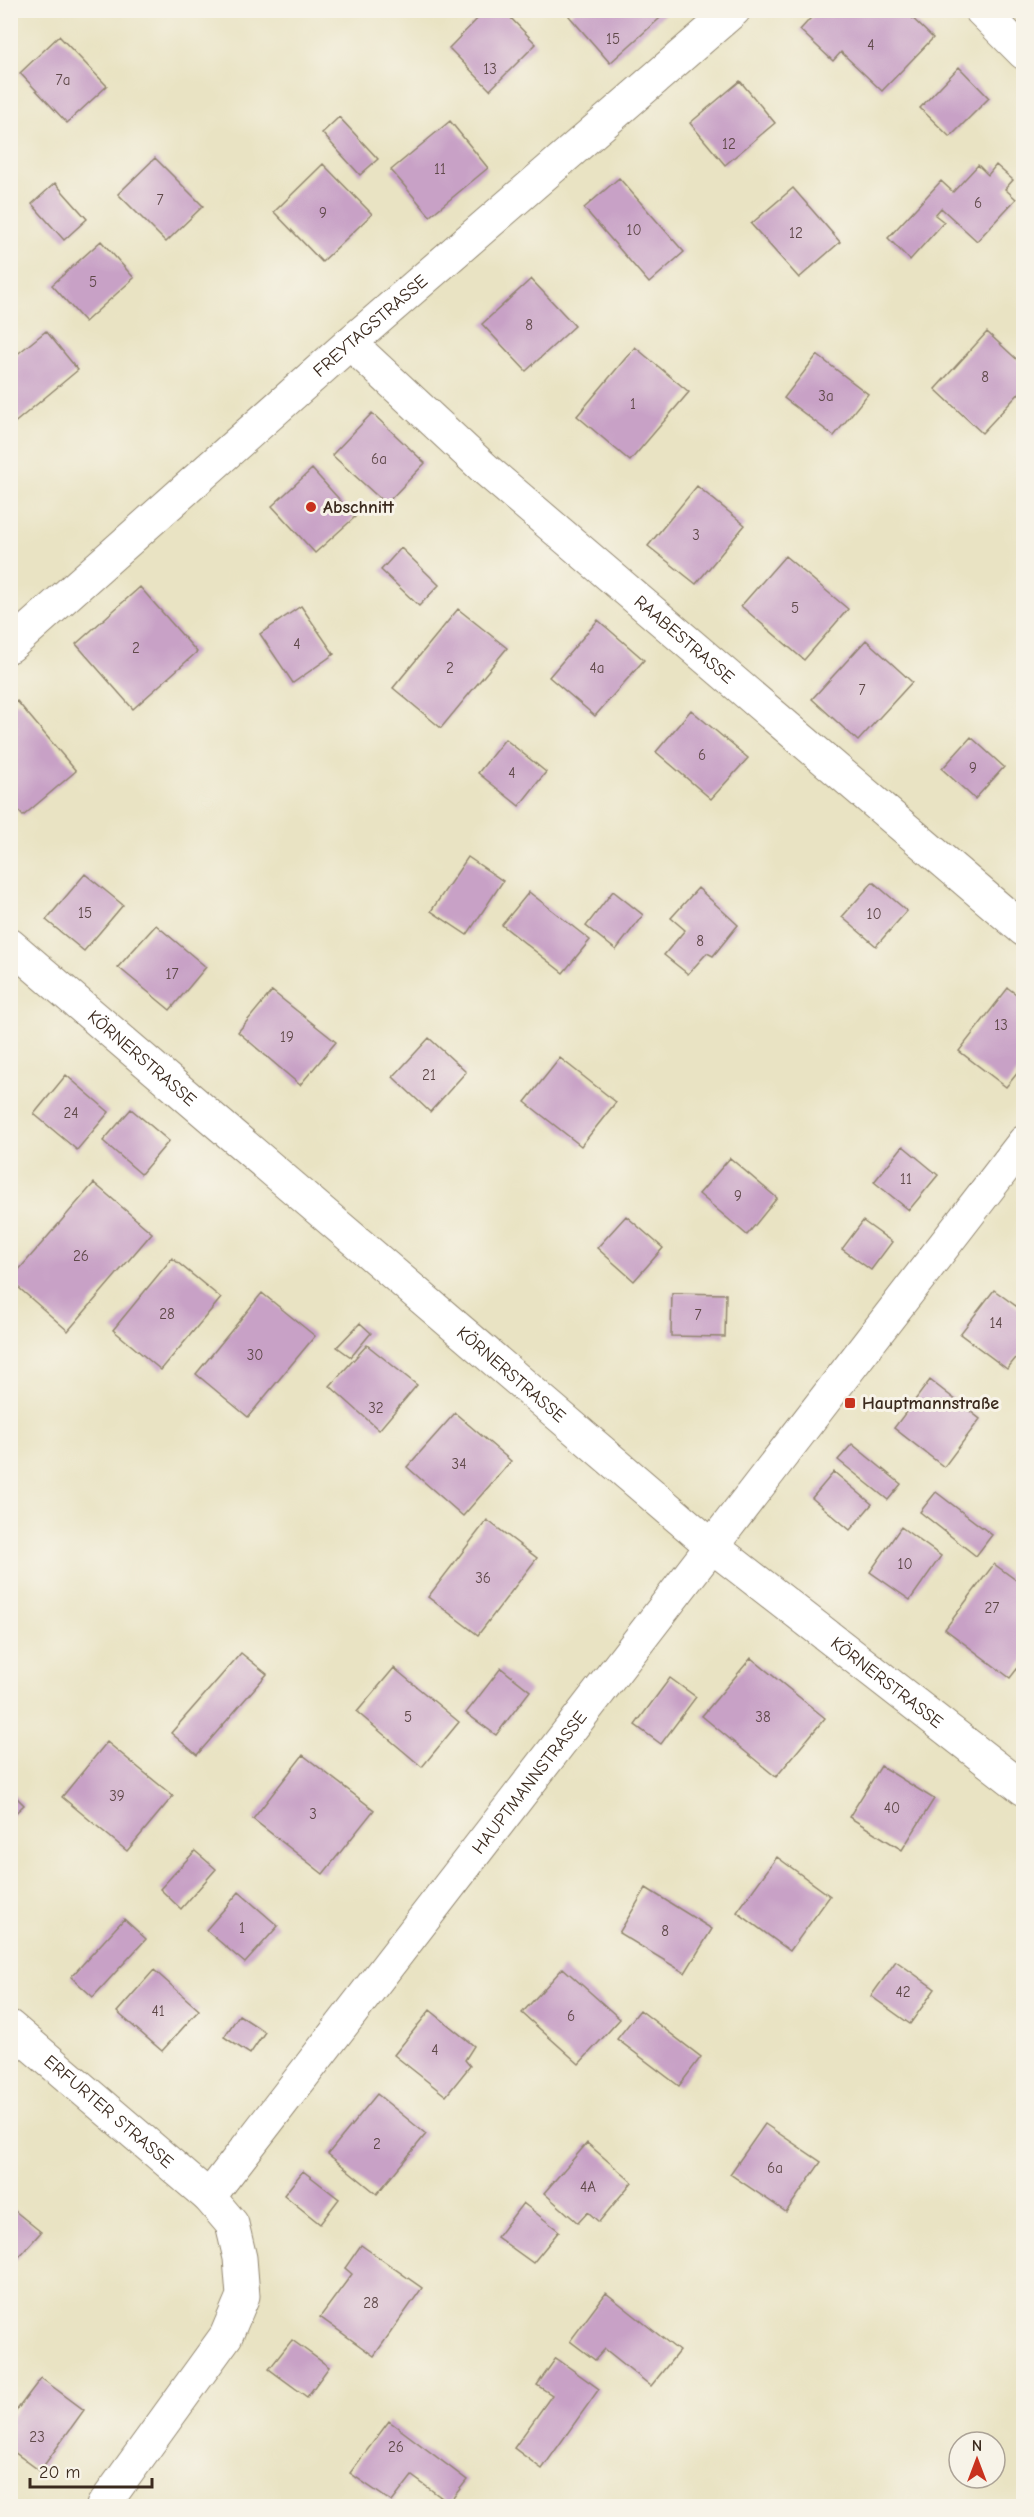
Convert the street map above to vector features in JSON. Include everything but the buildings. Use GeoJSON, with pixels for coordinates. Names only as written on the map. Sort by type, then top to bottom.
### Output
{"type":"FeatureCollection","features":[{"type":"Feature","properties":{"kind":"street","name":"FREYTAGSTRASSE"},"geometry":{"type":"LineString","coordinates":[[10,646],[350,343],[734,10]]}},
{"type":"Feature","properties":{"kind":"street"},"geometry":{"type":"LineString","coordinates":[[981,10],[1023,53]]}},
{"type":"Feature","properties":{"kind":"street","name":"RAABESTRASSE"},"geometry":{"type":"LineString","coordinates":[[350,343],[483,468],[1023,930]]}},
{"type":"Feature","properties":{"kind":"street","name":"KÖRNERSTRASSE"},"geometry":{"type":"LineString","coordinates":[[10,945],[713,1547],[1023,1789]]}},
{"type":"Feature","properties":{"kind":"street","name":"HAUPTMANNSTRASSE"},"geometry":{"type":"LineString","coordinates":[[209,2197],[713,1547],[1023,1142]]}},
{"type":"Feature","properties":{"kind":"street","name":"ERFURTER STRASSE"},"geometry":{"type":"LineString","coordinates":[[10,2027],[209,2197],[232,2224],[240,2258],[243,2296],[226,2336],[103,2506]]}},
{"type":"Feature","properties":{"kind":"place","name":"Abschnitt"},"geometry":{"type":"Point","coordinates":[311,507]}},
{"type":"Feature","properties":{"kind":"place","name":"Hauptmannstraße"},"geometry":{"type":"Point","coordinates":[850,1403]}}]}
